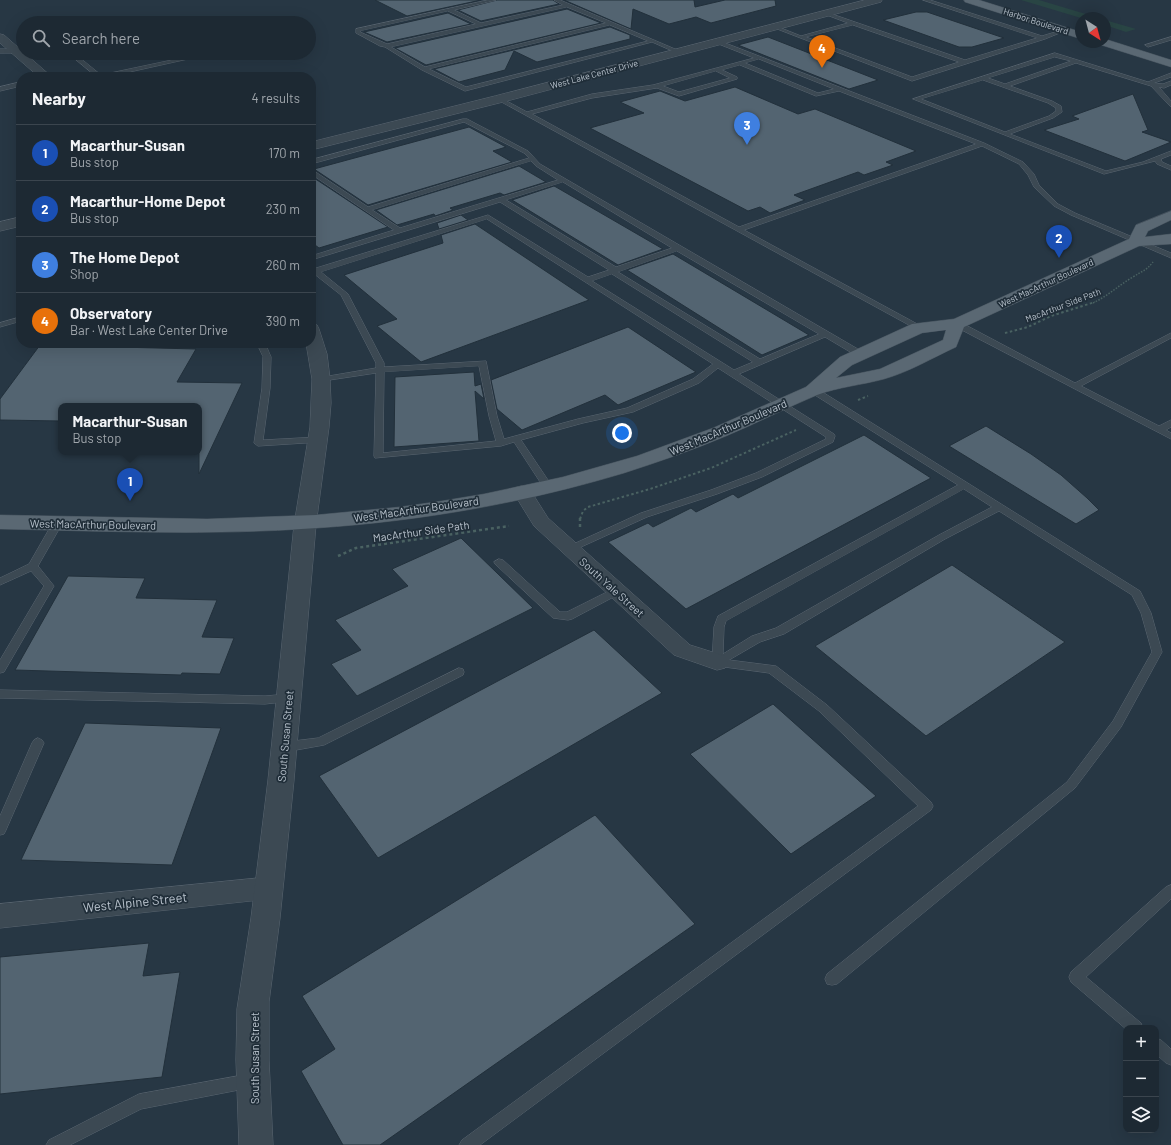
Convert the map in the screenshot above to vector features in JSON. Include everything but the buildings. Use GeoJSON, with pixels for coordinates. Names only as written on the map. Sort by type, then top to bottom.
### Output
{"type":"FeatureCollection","features":[{"type":"Feature","properties":{"kind":"main road","name":"Harbor Boulevard"},"geometry":{"type":"LineString","coordinates":[[969,0],[1075,34]]}},
{"type":"Feature","properties":{"kind":"main road","name":"Harbor Boulevard"},"geometry":{"type":"LineString","coordinates":[[998,0],[1075,23]]}},
{"type":"Feature","properties":{"kind":"main road"},"geometry":{"type":"LineString","coordinates":[[1111,34],[1163,50]]}},
{"type":"Feature","properties":{"kind":"main road"},"geometry":{"type":"LineString","coordinates":[[1111,45],[1171,64]]}},
{"type":"Feature","properties":{"kind":"main road"},"geometry":{"type":"LineString","coordinates":[[1136,242],[1141,228],[1171,215]]}},
{"type":"Feature","properties":{"kind":"main road","name":"West MacArthur Boulevard"},"geometry":{"type":"LineString","coordinates":[[813,390],[846,361],[918,328],[957,324],[1136,242],[1171,239]]}},
{"type":"Feature","properties":{"kind":"main road","name":"West MacArthur Boulevard"},"geometry":{"type":"LineString","coordinates":[[0,522],[160,526],[277,524],[406,512],[462,504],[522,492],[604,473],[650,458],[708,437],[813,390],[880,375],[950,343],[957,324]]}},
{"type":"Feature","properties":{"kind":"street","name":"West Lake Center Drive"},"geometry":{"type":"LineString","coordinates":[[316,145],[499,99],[877,0]]}},
{"type":"Feature","properties":{"kind":"street"},"geometry":{"type":"LineString","coordinates":[[0,37],[16,50]]}},
{"type":"Feature","properties":{"kind":"street"},"geometry":{"type":"LineString","coordinates":[[28,60],[41,72]]}},
{"type":"Feature","properties":{"kind":"street"},"geometry":{"type":"LineString","coordinates":[[0,227],[16,223]]}},
{"type":"Feature","properties":{"kind":"street","name":"South Susan Street"},"geometry":{"type":"LineString","coordinates":[[256,1145],[253,1080],[253,1008],[269,888],[305,522],[318,440],[323,379],[316,342]]}},
{"type":"Feature","properties":{"kind":"street","name":"South Yale Street"},"geometry":{"type":"LineString","coordinates":[[522,492],[541,522],[682,650],[718,662]]}},
{"type":"Feature","properties":{"kind":"street","name":"West Alpine Street"},"geometry":{"type":"LineString","coordinates":[[0,916],[269,888]]}},
{"type":"Feature","properties":{"kind":"lane"},"geometry":{"type":"LineString","coordinates":[[494,0],[358,30],[358,33],[382,46],[387,46],[568,5]]}},
{"type":"Feature","properties":{"kind":"lane"},"geometry":{"type":"LineString","coordinates":[[556,0],[678,52]]}},
{"type":"Feature","properties":{"kind":"lane"},"geometry":{"type":"LineString","coordinates":[[925,0],[1043,38]]}},
{"type":"Feature","properties":{"kind":"lane"},"geometry":{"type":"LineString","coordinates":[[449,10],[481,25]]}},
{"type":"Feature","properties":{"kind":"lane"},"geometry":{"type":"LineString","coordinates":[[826,13],[964,62]]}},
{"type":"Feature","properties":{"kind":"lane"},"geometry":{"type":"LineString","coordinates":[[802,38],[853,23]]}},
{"type":"Feature","properties":{"kind":"lane"},"geometry":{"type":"LineString","coordinates":[[424,69],[611,24]]}},
{"type":"Feature","properties":{"kind":"lane"},"geometry":{"type":"LineString","coordinates":[[774,27],[912,79],[1065,30]]}},
{"type":"Feature","properties":{"kind":"lane"},"geometry":{"type":"LineString","coordinates":[[1148,45],[1171,38]]}},
{"type":"Feature","properties":{"kind":"lane"},"geometry":{"type":"LineString","coordinates":[[387,46],[424,69],[465,89],[652,41]]}},
{"type":"Feature","properties":{"kind":"lane"},"geometry":{"type":"LineString","coordinates":[[718,42],[982,144],[1021,163],[1032,174],[1036,186],[1056,205],[1136,242],[1169,255]]}},
{"type":"Feature","properties":{"kind":"lane"},"geometry":{"type":"LineString","coordinates":[[0,51],[16,52]]}},
{"type":"Feature","properties":{"kind":"lane"},"geometry":{"type":"LineString","coordinates":[[1171,83],[1164,86],[1153,85],[1055,55],[916,100],[1106,173],[1145,163],[1171,153]]}},
{"type":"Feature","properties":{"kind":"lane"},"geometry":{"type":"LineString","coordinates":[[527,114],[592,96],[658,86],[758,58]]}},
{"type":"Feature","properties":{"kind":"lane"},"geometry":{"type":"LineString","coordinates":[[80,60],[94,72]]}},
{"type":"Feature","properties":{"kind":"lane"},"geometry":{"type":"LineString","coordinates":[[123,72],[179,60]]}},
{"type":"Feature","properties":{"kind":"lane"},"geometry":{"type":"LineString","coordinates":[[1005,86],[1076,61]]}},
{"type":"Feature","properties":{"kind":"lane"},"geometry":{"type":"LineString","coordinates":[[740,63],[818,95],[838,89]]}},
{"type":"Feature","properties":{"kind":"lane"},"geometry":{"type":"LineString","coordinates":[[658,86],[679,94],[735,78],[716,69]]}},
{"type":"Feature","properties":{"kind":"lane"},"geometry":{"type":"LineString","coordinates":[[1153,85],[1151,82],[1171,75]]}},
{"type":"Feature","properties":{"kind":"lane"},"geometry":{"type":"LineString","coordinates":[[983,78],[1050,102],[1059,107],[1059,112],[1050,117],[1004,134]]}},
{"type":"Feature","properties":{"kind":"lane"},"geometry":{"type":"LineString","coordinates":[[0,89],[16,85]]}},
{"type":"Feature","properties":{"kind":"lane"},"geometry":{"type":"LineString","coordinates":[[1153,85],[1162,93],[1171,105]]}},
{"type":"Feature","properties":{"kind":"lane"},"geometry":{"type":"LineString","coordinates":[[499,99],[918,328]]}},
{"type":"Feature","properties":{"kind":"lane"},"geometry":{"type":"LineString","coordinates":[[438,114],[453,123]]}},
{"type":"Feature","properties":{"kind":"lane"},"geometry":{"type":"LineString","coordinates":[[316,161],[465,120],[526,152],[538,165],[860,354]]}},
{"type":"Feature","properties":{"kind":"lane"},"geometry":{"type":"LineString","coordinates":[[356,134],[373,145]]}},
{"type":"Feature","properties":{"kind":"lane"},"geometry":{"type":"LineString","coordinates":[[738,230],[982,144]]}},
{"type":"Feature","properties":{"kind":"lane"},"geometry":{"type":"LineString","coordinates":[[1157,158],[1171,160]]}},
{"type":"Feature","properties":{"kind":"lane"},"geometry":{"type":"LineString","coordinates":[[1157,158],[1159,163],[1171,168]]}},
{"type":"Feature","properties":{"kind":"lane"},"geometry":{"type":"LineString","coordinates":[[367,209],[533,159]]}},
{"type":"Feature","properties":{"kind":"lane"},"geometry":{"type":"LineString","coordinates":[[316,174],[400,231]]}},
{"type":"Feature","properties":{"kind":"lane"},"geometry":{"type":"LineString","coordinates":[[316,256],[564,180]]}},
{"type":"Feature","properties":{"kind":"lane"},"geometry":{"type":"LineString","coordinates":[[501,200],[759,362]]}},
{"type":"Feature","properties":{"kind":"lane"},"geometry":{"type":"LineString","coordinates":[[316,271],[488,217],[831,436],[830,440],[759,475],[714,492],[644,515],[570,549]]}},
{"type":"Feature","properties":{"kind":"lane"},"geometry":{"type":"LineString","coordinates":[[587,280],[678,248]]}},
{"type":"Feature","properties":{"kind":"lane"},"geometry":{"type":"LineString","coordinates":[[316,274],[344,294],[380,363],[378,456],[501,443],[630,410],[696,381],[718,364]]}},
{"type":"Feature","properties":{"kind":"lane"},"geometry":{"type":"LineString","coordinates":[[0,325],[16,320]]}},
{"type":"Feature","properties":{"kind":"lane"},"geometry":{"type":"LineString","coordinates":[[957,324],[1171,436]]}},
{"type":"Feature","properties":{"kind":"lane"},"geometry":{"type":"LineString","coordinates":[[732,374],[825,334]]}},
{"type":"Feature","properties":{"kind":"lane"},"geometry":{"type":"LineString","coordinates":[[1075,386],[1171,336]]}},
{"type":"Feature","properties":{"kind":"lane"},"geometry":{"type":"LineString","coordinates":[[263,348],[267,357],[266,380],[258,443],[318,440]]}},
{"type":"Feature","properties":{"kind":"lane"},"geometry":{"type":"LineString","coordinates":[[323,379],[380,370],[483,363],[493,416],[501,443]]}},
{"type":"Feature","properties":{"kind":"lane"},"geometry":{"type":"LineString","coordinates":[[813,390],[1136,593],[1146,612],[1158,652],[1117,724],[1071,785],[832,979]]}},
{"type":"Feature","properties":{"kind":"lane"},"geometry":{"type":"LineString","coordinates":[[1159,430],[1171,423]]}},
{"type":"Feature","properties":{"kind":"lane"},"geometry":{"type":"LineString","coordinates":[[516,439],[548,486]]}},
{"type":"Feature","properties":{"kind":"lane"},"geometry":{"type":"LineString","coordinates":[[718,662],[719,627],[722,619],[965,485]]}},
{"type":"Feature","properties":{"kind":"lane"},"geometry":{"type":"LineString","coordinates":[[718,662],[756,639],[780,631],[942,537],[999,507]]}},
{"type":"Feature","properties":{"kind":"lane"},"geometry":{"type":"LineString","coordinates":[[0,582],[33,566],[57,524]]}},
{"type":"Feature","properties":{"kind":"lane"},"geometry":{"type":"LineString","coordinates":[[499,562],[557,615],[568,616],[617,591]]}},
{"type":"Feature","properties":{"kind":"lane"},"geometry":{"type":"LineString","coordinates":[[0,669],[49,586],[33,566]]}},
{"type":"Feature","properties":{"kind":"lane"},"geometry":{"type":"LineString","coordinates":[[467,1145],[927,806],[823,708],[772,669],[718,662]]}},
{"type":"Feature","properties":{"kind":"lane"},"geometry":{"type":"LineString","coordinates":[[284,746],[320,742],[459,672]]}},
{"type":"Feature","properties":{"kind":"lane"},"geometry":{"type":"LineString","coordinates":[[0,694],[265,700],[288,698]]}},
{"type":"Feature","properties":{"kind":"lane"},"geometry":{"type":"LineString","coordinates":[[0,830],[38,743]]}},
{"type":"Feature","properties":{"kind":"lane"},"geometry":{"type":"LineString","coordinates":[[1132,1025],[1076,977],[1171,891]]}},
{"type":"Feature","properties":{"kind":"lane"},"geometry":{"type":"LineString","coordinates":[[1159,1048],[1171,1058]]}},
{"type":"Feature","properties":{"kind":"lane"},"geometry":{"type":"LineString","coordinates":[[54,1145],[139,1102],[253,1080]]}},
{"type":"Feature","properties":{"kind":"path","name":"MacArthur Side Path"},"geometry":{"type":"LineString","coordinates":[[1002,333],[1028,327],[1051,316],[1091,304],[1104,298],[1133,277],[1147,270],[1154,260],[1169,255]]}},
{"type":"Feature","properties":{"kind":"path"},"geometry":{"type":"LineString","coordinates":[[584,509],[579,522],[581,530],[591,539]]}},
{"type":"Feature","properties":{"kind":"path","name":"MacArthur Side Path"},"geometry":{"type":"LineString","coordinates":[[338,556],[356,548],[409,542],[509,526]]}},
{"type":"Feature","properties":{"kind":"green space"},"geometry":{"type":"Polygon","coordinates":[[[1021,0],[1039,0],[1079,12],[1075,12],[1075,16],[1021,0]]]}},
{"type":"Feature","properties":{"kind":"green space"},"geometry":{"type":"Polygon","coordinates":[[[1111,22],[1136,29],[1126,32],[1111,27],[1111,22]]]}},
{"type":"Feature","properties":{"kind":"place","name":"Observatory"},"geometry":{"type":"Point","coordinates":[822,68]}},
{"type":"Feature","properties":{"kind":"place","name":"The Home Depot"},"geometry":{"type":"Point","coordinates":[747,145]}},
{"type":"Feature","properties":{"kind":"place","name":"Macarthur-Home Depot"},"geometry":{"type":"Point","coordinates":[1059,258]}},
{"type":"Feature","properties":{"kind":"place","name":"Macarthur-Susan"},"geometry":{"type":"Point","coordinates":[130,501]}}]}
